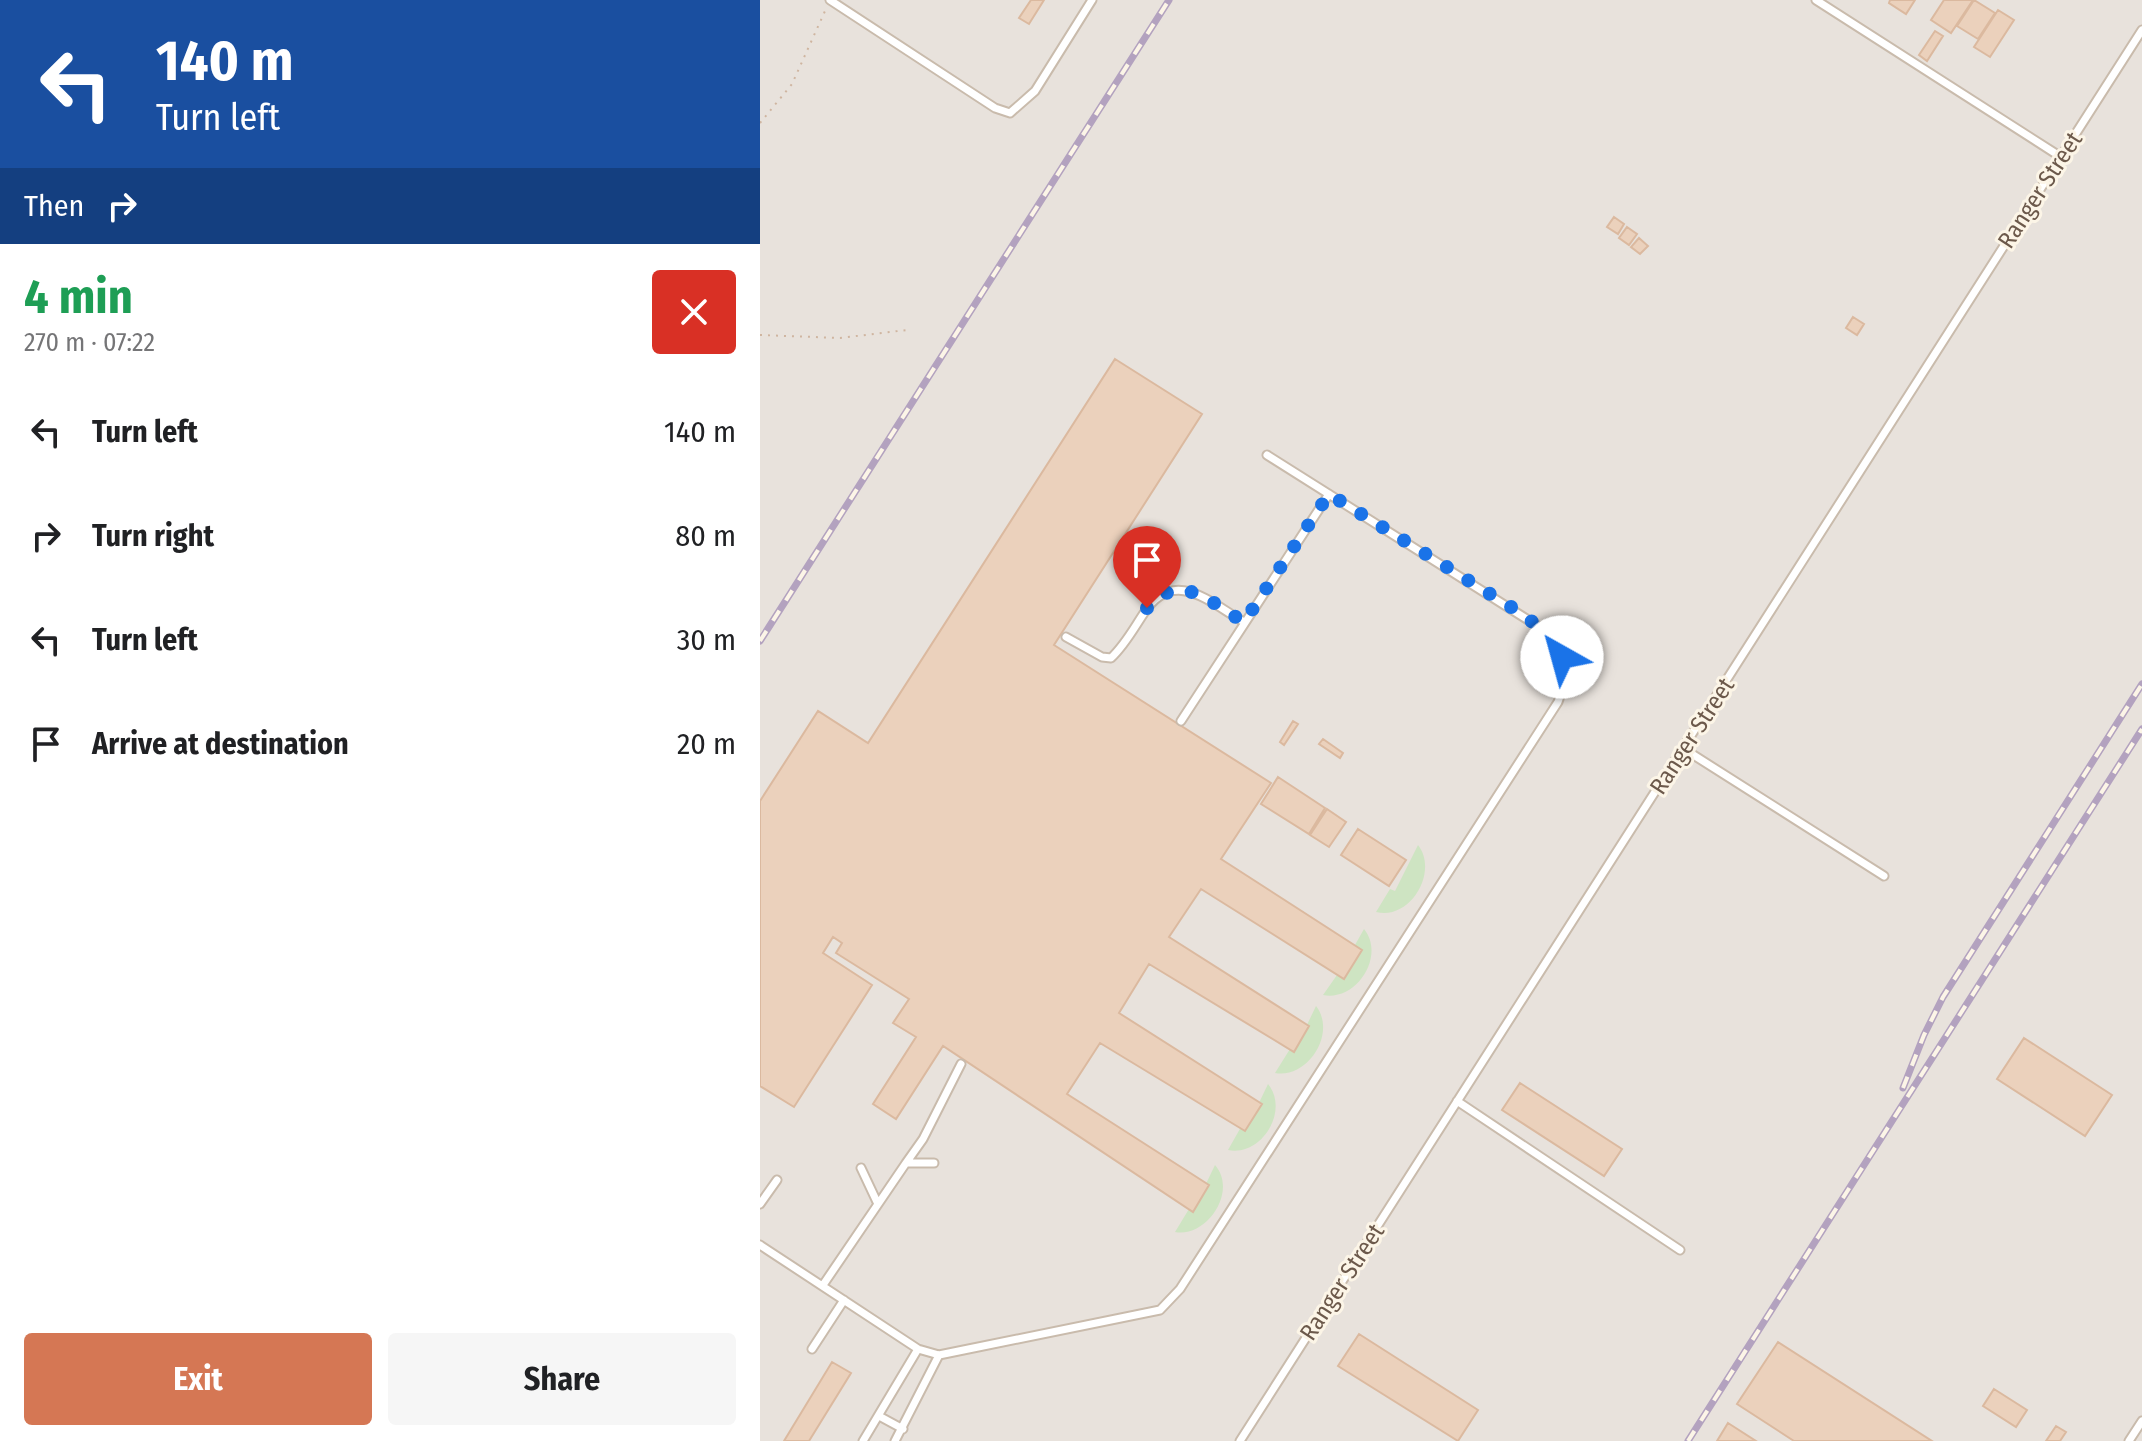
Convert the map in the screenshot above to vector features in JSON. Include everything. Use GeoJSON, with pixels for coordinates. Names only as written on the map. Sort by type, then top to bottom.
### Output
{"type":"FeatureCollection","features":[{"type":"Feature","properties":{"kind":"lane"},"geometry":{"type":"LineString","coordinates":[[829,0],[995,108],[1010,113],[1035,91],[1092,0]]}},
{"type":"Feature","properties":{"kind":"lane"},"geometry":{"type":"LineString","coordinates":[[1819,1],[2061,157]]}},
{"type":"Feature","properties":{"kind":"lane","name":"Ranger Street"},"geometry":{"type":"LineString","coordinates":[[1240,1441],[2142,30]]}},
{"type":"Feature","properties":{"kind":"lane"},"geometry":{"type":"LineString","coordinates":[[760,1245],[918,1349],[939,1355],[1150,1315],[1168,1304],[1558,702],[1566,672],[1555,641],[1544,630],[1267,455]]}},
{"type":"Feature","properties":{"kind":"lane"},"geometry":{"type":"LineString","coordinates":[[1181,721],[1329,494]]}},
{"type":"Feature","properties":{"kind":"lane"},"geometry":{"type":"LineString","coordinates":[[1066,637],[1102,657],[1111,658],[1147,608],[1172,589],[1191,591],[1244,622]]}},
{"type":"Feature","properties":{"kind":"lane"},"geometry":{"type":"LineString","coordinates":[[1684,749],[1884,876]]}},
{"type":"Feature","properties":{"kind":"lane"},"geometry":{"type":"LineString","coordinates":[[823,1285],[923,1139],[961,1064]]}},
{"type":"Feature","properties":{"kind":"lane"},"geometry":{"type":"LineString","coordinates":[[1457,1101],[1680,1250]]}},
{"type":"Feature","properties":{"kind":"lane"},"geometry":{"type":"LineString","coordinates":[[906,1163],[934,1163]]}},
{"type":"Feature","properties":{"kind":"lane"},"geometry":{"type":"LineString","coordinates":[[861,1168],[877,1202]]}},
{"type":"Feature","properties":{"kind":"lane"},"geometry":{"type":"LineString","coordinates":[[760,1204],[777,1180]]}},
{"type":"Feature","properties":{"kind":"lane"},"geometry":{"type":"LineString","coordinates":[[812,1349],[844,1300]]}},
{"type":"Feature","properties":{"kind":"lane"},"geometry":{"type":"LineString","coordinates":[[863,1441],[918,1349]]}},
{"type":"Feature","properties":{"kind":"lane"},"geometry":{"type":"LineString","coordinates":[[895,1441],[939,1355]]}},
{"type":"Feature","properties":{"kind":"lane"},"geometry":{"type":"LineString","coordinates":[[879,1416],[903,1429]]}},
{"type":"Feature","properties":{"kind":"lane"},"geometry":{"type":"LineString","coordinates":[[2129,1441],[2142,1421]]}},
{"type":"Feature","properties":{"kind":"path"},"geometry":{"type":"LineString","coordinates":[[760,123],[792,84],[821,25],[829,0]]}},
{"type":"Feature","properties":{"kind":"path"},"geometry":{"type":"LineString","coordinates":[[760,335],[840,338],[907,330]]}},
{"type":"Feature","properties":{"kind":"shaded area"},"geometry":{"type":"Polygon","coordinates":[[[760,0],[2142,0],[2142,1441],[760,1441],[760,0]]]}},
{"type":"Feature","properties":{"kind":"green space"},"geometry":{"type":"Polygon","coordinates":[[[1418,845],[1424,856],[1425,868],[1418,892],[1400,909],[1388,913],[1376,912],[1390,889],[1395,891],[1418,845]]]}},
{"type":"Feature","properties":{"kind":"green space"},"geometry":{"type":"Polygon","coordinates":[[[1364,929],[1372,952],[1364,975],[1346,991],[1323,995],[1337,975],[1344,978],[1362,951],[1355,945],[1364,929]]]}},
{"type":"Feature","properties":{"kind":"green space"},"geometry":{"type":"Polygon","coordinates":[[[1316,1006],[1322,1017],[1323,1029],[1316,1052],[1298,1069],[1275,1073],[1290,1049],[1294,1052],[1316,1006]]]}},
{"type":"Feature","properties":{"kind":"green space"},"geometry":{"type":"Polygon","coordinates":[[[1268,1084],[1276,1107],[1269,1130],[1251,1146],[1228,1150],[1241,1127],[1246,1130],[1268,1084]]]}},
{"type":"Feature","properties":{"kind":"green space"},"geometry":{"type":"Polygon","coordinates":[[[1215,1165],[1223,1187],[1216,1210],[1198,1228],[1175,1232],[1189,1209],[1193,1211],[1215,1165]]]}},
{"type":"Feature","properties":{"kind":"building"},"geometry":{"type":"Polygon","coordinates":[[[1031,0],[1044,0],[1029,24],[1019,18],[1031,0]]]}},
{"type":"Feature","properties":{"kind":"building"},"geometry":{"type":"Polygon","coordinates":[[[1890,0],[1915,0],[1906,14],[1889,3],[1890,0]]]}},
{"type":"Feature","properties":{"kind":"building"},"geometry":{"type":"Polygon","coordinates":[[[1944,0],[1973,0],[1951,33],[1931,20],[1944,0]]]}},
{"type":"Feature","properties":{"kind":"building"},"geometry":{"type":"Polygon","coordinates":[[[1974,0],[1995,13],[1978,39],[1957,26],[1974,0]]]}},
{"type":"Feature","properties":{"kind":"building"},"geometry":{"type":"Polygon","coordinates":[[[1998,10],[2014,20],[1990,57],[1974,47],[1998,10]]]}},
{"type":"Feature","properties":{"kind":"building"},"geometry":{"type":"Polygon","coordinates":[[[1935,31],[1943,36],[1927,61],[1919,55],[1935,31]]]}},
{"type":"Feature","properties":{"kind":"building"},"geometry":{"type":"Polygon","coordinates":[[[1614,217],[1624,224],[1618,234],[1607,227],[1614,217]]]}},
{"type":"Feature","properties":{"kind":"building"},"geometry":{"type":"Polygon","coordinates":[[[1627,227],[1637,234],[1629,245],[1619,238],[1627,227]]]}},
{"type":"Feature","properties":{"kind":"building"},"geometry":{"type":"Polygon","coordinates":[[[1639,238],[1648,246],[1640,254],[1631,247],[1639,238]]]}},
{"type":"Feature","properties":{"kind":"building"},"geometry":{"type":"Polygon","coordinates":[[[1853,317],[1864,324],[1857,335],[1846,328],[1853,317]]]}},
{"type":"Feature","properties":{"kind":"building"},"geometry":{"type":"Polygon","coordinates":[[[1115,359],[1202,414],[1054,645],[1271,783],[1221,859],[1362,950],[1344,979],[1201,889],[1169,937],[1309,1026],[1294,1052],[1149,964],[1119,1013],[1262,1104],[1245,1131],[1100,1043],[1067,1094],[1209,1185],[1193,1212],[943,1046],[896,1119],[873,1104],[916,1037],[893,1023],[909,999],[836,953],[842,943],[833,937],[823,953],[872,985],[794,1107],[760,1086],[760,801],[818,711],[868,743],[1115,359]]]}},
{"type":"Feature","properties":{"kind":"building"},"geometry":{"type":"Polygon","coordinates":[[[1293,721],[1298,724],[1284,745],[1280,742],[1293,721]]]}},
{"type":"Feature","properties":{"kind":"building"},"geometry":{"type":"Polygon","coordinates":[[[1323,739],[1343,753],[1340,758],[1319,744],[1323,739]]]}},
{"type":"Feature","properties":{"kind":"building"},"geometry":{"type":"Polygon","coordinates":[[[1278,777],[1325,808],[1309,834],[1261,804],[1278,777]]]}},
{"type":"Feature","properties":{"kind":"building"},"geometry":{"type":"Polygon","coordinates":[[[1327,809],[1346,822],[1329,847],[1310,835],[1327,809]]]}},
{"type":"Feature","properties":{"kind":"building"},"geometry":{"type":"Polygon","coordinates":[[[1358,829],[1406,860],[1389,886],[1341,855],[1358,829]]]}},
{"type":"Feature","properties":{"kind":"building"},"geometry":{"type":"Polygon","coordinates":[[[2024,1038],[2112,1095],[2085,1136],[1997,1079],[2024,1038]]]}},
{"type":"Feature","properties":{"kind":"building"},"geometry":{"type":"Polygon","coordinates":[[[1520,1083],[1622,1149],[1604,1176],[1502,1110],[1520,1083]]]}},
{"type":"Feature","properties":{"kind":"building"},"geometry":{"type":"Polygon","coordinates":[[[1359,1334],[1478,1410],[1458,1441],[1338,1366],[1359,1334]]]}},
{"type":"Feature","properties":{"kind":"building"},"geometry":{"type":"Polygon","coordinates":[[[1778,1342],[1932,1441],[1794,1441],[1737,1404],[1778,1342]]]}},
{"type":"Feature","properties":{"kind":"building"},"geometry":{"type":"Polygon","coordinates":[[[832,1362],[851,1373],[809,1441],[784,1441],[832,1362]]]}},
{"type":"Feature","properties":{"kind":"building"},"geometry":{"type":"Polygon","coordinates":[[[1994,1389],[2027,1410],[2016,1427],[1983,1406],[1994,1389]]]}},
{"type":"Feature","properties":{"kind":"building"},"geometry":{"type":"Polygon","coordinates":[[[1728,1423],[1756,1441],[1717,1441],[1728,1423]]]}},
{"type":"Feature","properties":{"kind":"building"},"geometry":{"type":"Polygon","coordinates":[[[2056,1426],[2066,1432],[2060,1441],[2046,1441],[2056,1426]]]}},
{"type":"Feature","properties":{"kind":"railway"},"geometry":{"type":"LineString","coordinates":[[760,641],[1169,0]]}},
{"type":"Feature","properties":{"kind":"railway"},"geometry":{"type":"LineString","coordinates":[[1903,1088],[1943,997],[2142,684]]}},
{"type":"Feature","properties":{"kind":"railway"},"geometry":{"type":"LineString","coordinates":[[1688,1441],[2142,729]]}},
{"type":"Feature","properties":{"kind":"route"},"geometry":{"type":"LineString","coordinates":[[1147,608],[1163,592],[1186,589],[1244,622],[1329,494],[1524,615],[1555,641],[1562,657]]}}]}
